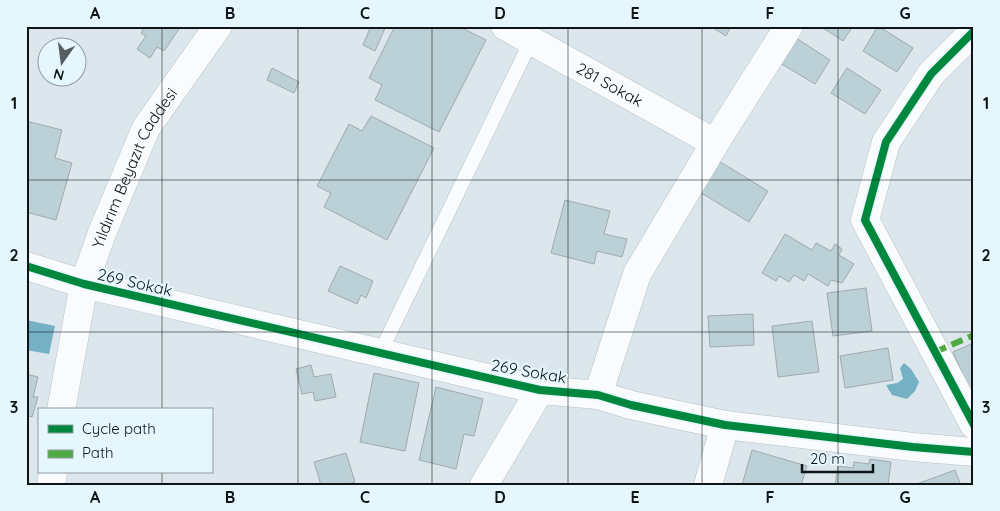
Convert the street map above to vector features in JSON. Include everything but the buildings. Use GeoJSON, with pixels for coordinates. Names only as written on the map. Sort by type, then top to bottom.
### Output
{"type":"FeatureCollection","features":[{"type":"Feature","properties":{"kind":"street","name":"Yıldırım Beyazıt Caddesi"},"geometry":{"type":"LineString","coordinates":[[61,408],[84,284],[102,233],[146,128],[218,26]]}},
{"type":"Feature","properties":{"kind":"street","name":"281 Sokak"},"geometry":{"type":"LineString","coordinates":[[505,26],[715,143]]}},
{"type":"Feature","properties":{"kind":"street"},"geometry":{"type":"LineString","coordinates":[[598,395],[637,274],[715,143],[789,26]]}},
{"type":"Feature","properties":{"kind":"street"},"geometry":{"type":"LineString","coordinates":[[974,31],[931,74],[886,142],[865,220],[974,425]]}},
{"type":"Feature","properties":{"kind":"street","name":"269 Sokak"},"geometry":{"type":"LineString","coordinates":[[26,266],[84,284],[540,390],[598,395],[631,405],[725,424],[913,447],[974,452]]}},
{"type":"Feature","properties":{"kind":"street"},"geometry":{"type":"LineString","coordinates":[[484,485],[540,390]]}},
{"type":"Feature","properties":{"kind":"street"},"geometry":{"type":"LineString","coordinates":[[708,485],[725,424]]}},
{"type":"Feature","properties":{"kind":"lane"},"geometry":{"type":"LineString","coordinates":[[380,353],[531,41]]}},
{"type":"Feature","properties":{"kind":"water"},"geometry":{"type":"Polygon","coordinates":[[[26,320],[55,326],[49,354],[26,350],[26,320]]]}},
{"type":"Feature","properties":{"kind":"water"},"geometry":{"type":"Polygon","coordinates":[[[904,363],[911,369],[919,382],[915,391],[907,399],[892,395],[886,385],[897,383],[903,379],[900,368],[904,363]]]}},
{"type":"Feature","properties":{"kind":"marked path"},"geometry":{"type":"LineString","coordinates":[[935,352],[974,335]]}},
{"type":"Feature","properties":{"kind":"cycle path"},"geometry":{"type":"LineString","coordinates":[[974,31],[931,74],[886,142],[865,220],[974,425]]}},
{"type":"Feature","properties":{"kind":"cycle path"},"geometry":{"type":"LineString","coordinates":[[26,266],[84,284],[540,390],[598,395],[631,405],[725,425],[913,447],[974,452]]}}]}
